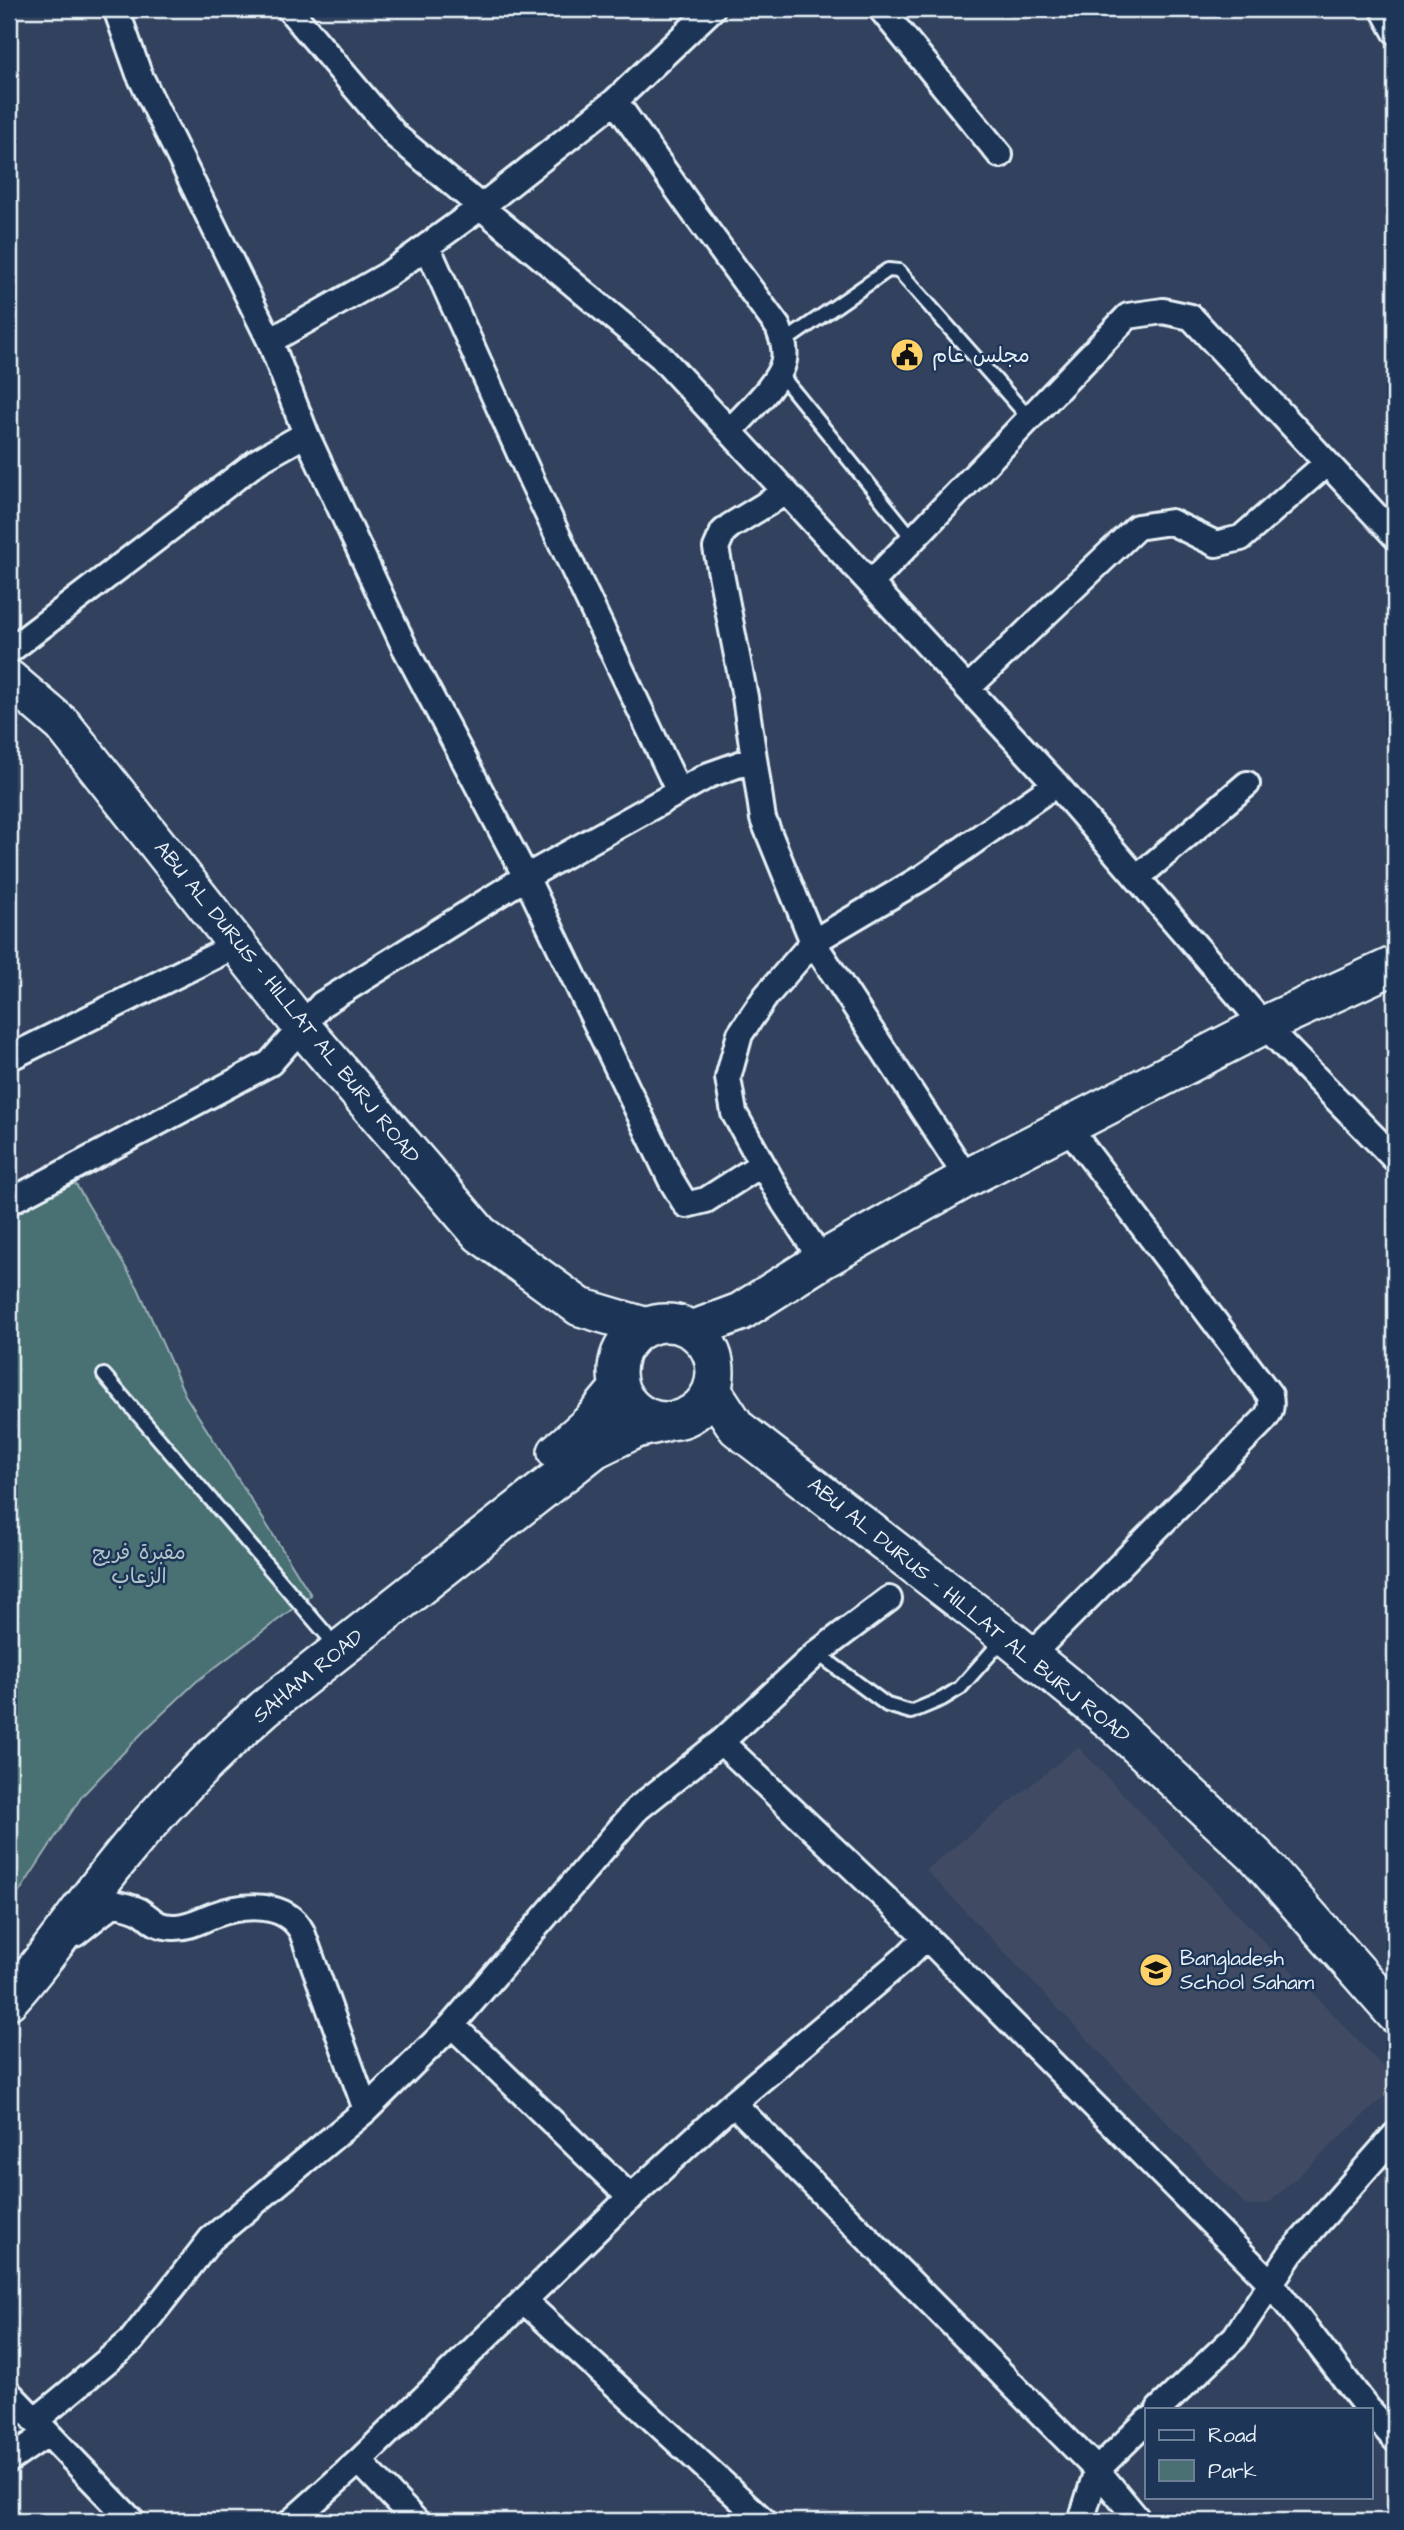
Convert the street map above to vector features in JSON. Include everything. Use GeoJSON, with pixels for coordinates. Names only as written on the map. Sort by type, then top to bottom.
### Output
{"type":"FeatureCollection","features":[{"type":"Feature","properties":{"kind":"main road","name":"ABU AL DURUS - HILLAT AL BURJ ROAD"},"geometry":{"type":"LineString","coordinates":[[9,680],[63,725],[302,1027],[480,1234],[580,1307],[647,1327]]}},
{"type":"Feature","properties":{"kind":"main road"},"geometry":{"type":"LineString","coordinates":[[706,1359],[678,1324],[662,1323],[647,1327],[634,1335],[624,1347],[619,1375],[630,1406],[646,1418],[676,1420],[701,1407],[706,1359],[740,1312],[822,1260],[967,1178],[1264,1025],[1395,965]]}},
{"type":"Feature","properties":{"kind":"main road","name":"ABU AL DURUS - HILLAT AL BURJ ROAD"},"geometry":{"type":"LineString","coordinates":[[580,1307],[619,1375]]}},
{"type":"Feature","properties":{"kind":"main road","name":"ABU AL DURUS - HILLAT AL BURJ ROAD"},"geometry":{"type":"LineString","coordinates":[[706,1359],[737,1428],[1113,1723],[1258,1858],[1395,2014]]}},
{"type":"Feature","properties":{"kind":"main road","name":"SAHAM ROAD"},"geometry":{"type":"LineString","coordinates":[[9,1966],[89,1859],[176,1763],[265,1681],[578,1435],[619,1375]]}},
{"type":"Feature","properties":{"kind":"main road","name":"ABU AL DURUS - HILLAT AL BURJ ROAD"},"geometry":{"type":"LineString","coordinates":[[676,1420],[737,1428]]}},
{"type":"Feature","properties":{"kind":"main road","name":"SAHAM ROAD"},"geometry":{"type":"LineString","coordinates":[[9,2000],[121,1856],[216,1752],[265,1708],[595,1449],[636,1429],[676,1420]]}},
{"type":"Feature","properties":{"kind":"street"},"geometry":{"type":"LineString","coordinates":[[116,9],[139,74],[270,341],[306,434],[404,646],[526,877],[665,1167],[686,1205],[706,1200],[762,1164]]}},
{"type":"Feature","properties":{"kind":"street"},"geometry":{"type":"LineString","coordinates":[[289,9],[397,137],[661,356],[1056,784],[1264,1025],[1395,1159]]}},
{"type":"Feature","properties":{"kind":"street"},"geometry":{"type":"LineString","coordinates":[[270,341],[387,275],[481,207],[615,101],[712,9]]}},
{"type":"Feature","properties":{"kind":"street"},"geometry":{"type":"LineString","coordinates":[[881,9],[1000,155]]}},
{"type":"Feature","properties":{"kind":"street"},"geometry":{"type":"LineString","coordinates":[[1383,9],[1395,31]]}},
{"type":"Feature","properties":{"kind":"street"},"geometry":{"type":"LineString","coordinates":[[615,101],[778,327],[784,342],[785,358],[780,374],[730,431]]}},
{"type":"Feature","properties":{"kind":"street"},"geometry":{"type":"LineString","coordinates":[[427,246],[532,481],[679,792]]}},
{"type":"Feature","properties":{"kind":"street"},"geometry":{"type":"LineString","coordinates":[[871,583],[1128,316],[1163,311],[1191,317],[1395,536]]}},
{"type":"Feature","properties":{"kind":"street"},"geometry":{"type":"LineString","coordinates":[[9,651],[258,461],[306,434]]}},
{"type":"Feature","properties":{"kind":"street"},"geometry":{"type":"LineString","coordinates":[[968,688],[1136,527],[1171,522],[1216,544],[1241,538],[1327,463]]}},
{"type":"Feature","properties":{"kind":"street"},"geometry":{"type":"LineString","coordinates":[[786,492],[730,526],[723,532],[716,548],[745,697],[762,819],[813,942],[967,1178]]}},
{"type":"Feature","properties":{"kind":"street"},"geometry":{"type":"LineString","coordinates":[[9,1202],[271,1063],[322,1004],[526,877],[709,775],[754,759]]}},
{"type":"Feature","properties":{"kind":"street"},"geometry":{"type":"LineString","coordinates":[[822,1260],[784,1203],[734,1113],[728,1077],[740,1034],[766,996],[813,942],[923,877],[1056,784]]}},
{"type":"Feature","properties":{"kind":"street"},"geometry":{"type":"LineString","coordinates":[[1137,878],[1247,784]]}},
{"type":"Feature","properties":{"kind":"street"},"geometry":{"type":"LineString","coordinates":[[9,1058],[237,945]]}},
{"type":"Feature","properties":{"kind":"street"},"geometry":{"type":"LineString","coordinates":[[1018,1646],[1263,1421],[1272,1405],[1270,1395],[1067,1126]]}},
{"type":"Feature","properties":{"kind":"street"},"geometry":{"type":"LineString","coordinates":[[9,2460],[131,2341],[211,2239],[366,2110],[453,2025],[637,1809],[721,1742],[817,1653],[889,1599]]}},
{"type":"Feature","properties":{"kind":"street"},"geometry":{"type":"LineString","coordinates":[[721,1742],[926,1937],[1271,2283],[1368,2408]]}},
{"type":"Feature","properties":{"kind":"street"},"geometry":{"type":"LineString","coordinates":[[44,1958],[114,1903],[138,1910],[156,1925],[176,1927],[225,1911],[261,1907],[281,1913],[298,1925],[302,1933],[366,2110]]}},
{"type":"Feature","properties":{"kind":"street"},"geometry":{"type":"LineString","coordinates":[[292,2521],[733,2103],[905,1958],[926,1937]]}},
{"type":"Feature","properties":{"kind":"street"},"geometry":{"type":"LineString","coordinates":[[453,2025],[631,2198]]}},
{"type":"Feature","properties":{"kind":"street"},"geometry":{"type":"LineString","coordinates":[[733,2103],[1097,2470],[1139,2521]]}},
{"type":"Feature","properties":{"kind":"street"},"geometry":{"type":"LineString","coordinates":[[1160,2408],[1235,2337],[1291,2253],[1395,2134]]}},
{"type":"Feature","properties":{"kind":"street"},"geometry":{"type":"LineString","coordinates":[[524,2301],[764,2521]]}},
{"type":"Feature","properties":{"kind":"street"},"geometry":{"type":"LineString","coordinates":[[9,2393],[132,2521]]}},
{"type":"Feature","properties":{"kind":"street"},"geometry":{"type":"LineString","coordinates":[[1372,2413],[1395,2439]]}},
{"type":"Feature","properties":{"kind":"street"},"geometry":{"type":"LineString","coordinates":[[1082,2521],[1097,2470],[1145,2423]]}},
{"type":"Feature","properties":{"kind":"street"},"geometry":{"type":"LineString","coordinates":[[359,2460],[416,2521]]}},
{"type":"Feature","properties":{"kind":"lane"},"geometry":{"type":"LineString","coordinates":[[784,342],[888,270],[899,271],[1029,418]]}},
{"type":"Feature","properties":{"kind":"lane"},"geometry":{"type":"LineString","coordinates":[[780,374],[913,539]]}},
{"type":"Feature","properties":{"kind":"lane"},"geometry":{"type":"LineString","coordinates":[[104,1375],[326,1634]]}},
{"type":"Feature","properties":{"kind":"lane"},"geometry":{"type":"LineString","coordinates":[[817,1653],[887,1705],[911,1712],[960,1688],[1018,1646]]}},
{"type":"Feature","properties":{"kind":"shaded area","name":"Bangladesh School Saham"},"geometry":{"type":"Polygon","coordinates":[[[1078,1747],[1386,2070],[1391,2090],[1269,2203],[1247,2206],[926,1870],[1078,1747]]]}},
{"type":"Feature","properties":{"kind":"green space","name":"مقبرة فريج الزعاب"},"geometry":{"type":"Polygon","coordinates":[[[72,1178],[138,1288],[185,1395],[311,1595],[197,1681],[144,1731],[82,1796],[9,1908],[9,1212],[72,1178]]]}},
{"type":"Feature","properties":{"kind":"place","name":"مجلس عام"},"geometry":{"type":"Point","coordinates":[907,355]}},
{"type":"Feature","properties":{"kind":"place","name":"Bangladesh School Saham"},"geometry":{"type":"Point","coordinates":[1156,1970]}}]}
